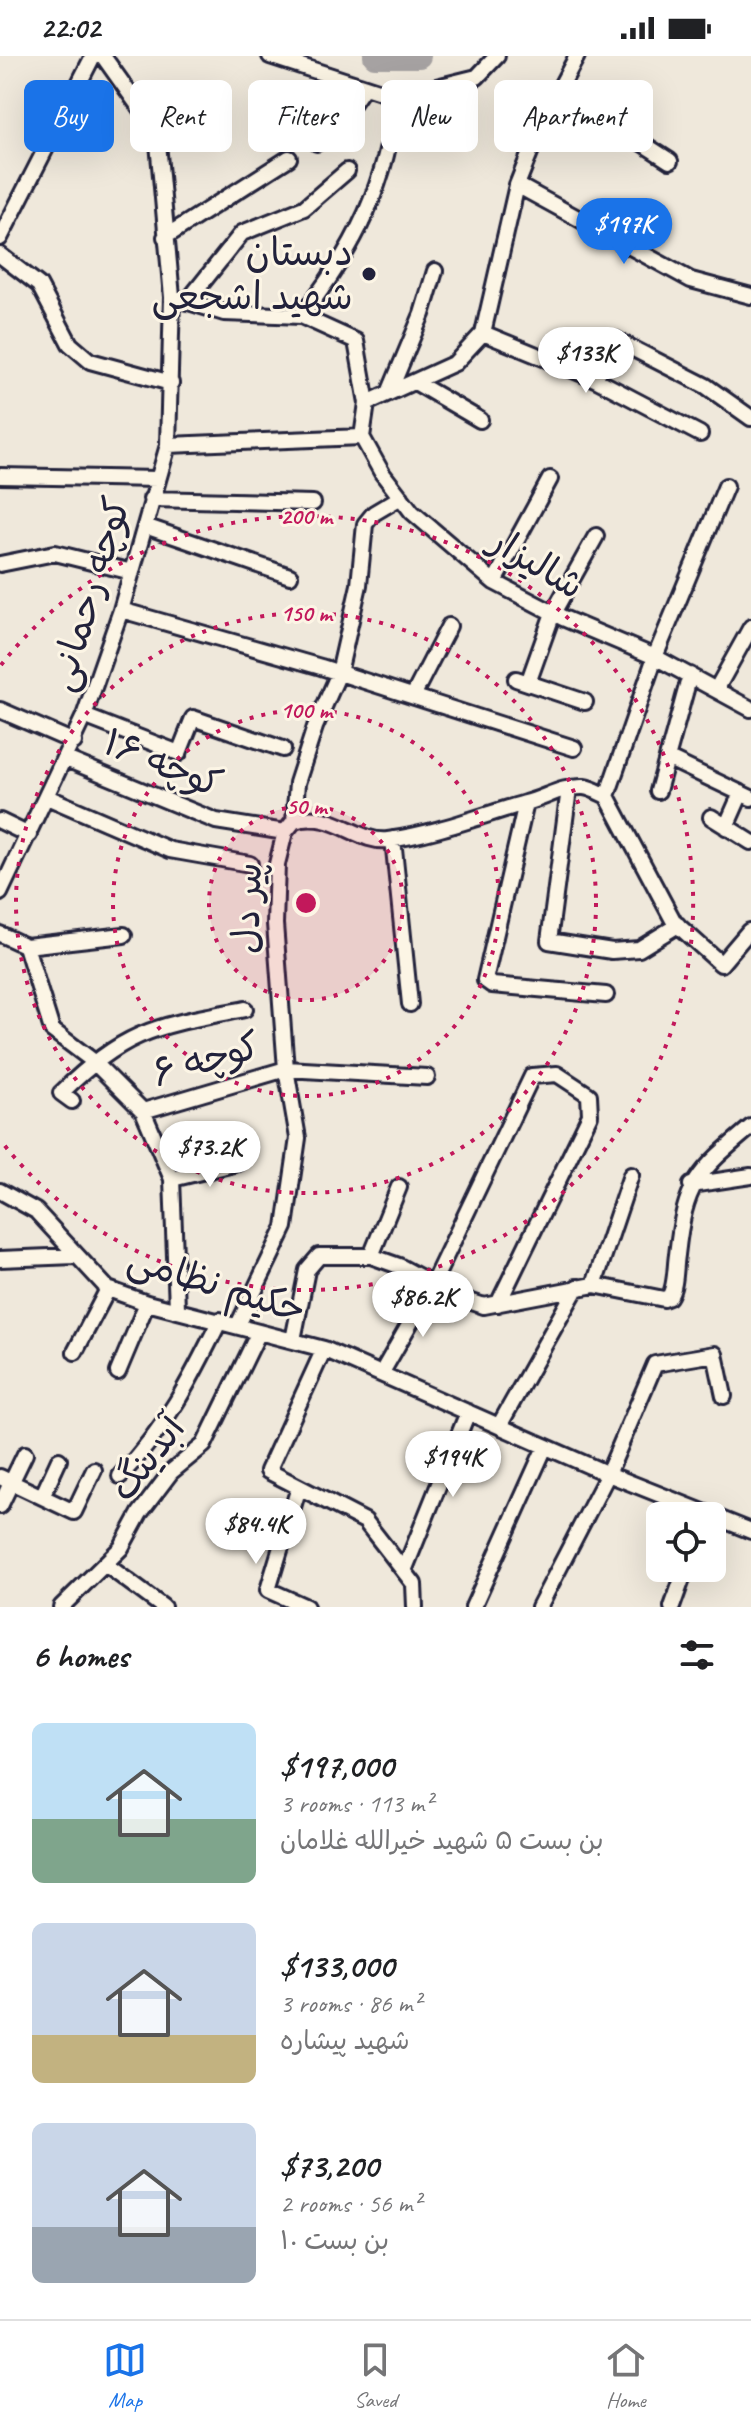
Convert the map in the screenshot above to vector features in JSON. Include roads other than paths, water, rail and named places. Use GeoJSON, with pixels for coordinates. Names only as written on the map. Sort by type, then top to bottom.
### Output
{"type":"FeatureCollection","features":[{"type":"Feature","properties":{"kind":"street"},"geometry":{"type":"LineString","coordinates":[[0,238],[93,56]]}},
{"type":"Feature","properties":{"kind":"street","name":"کوچه رحمانی"},"geometry":{"type":"LineString","coordinates":[[0,893],[84,716],[121,610],[168,445],[172,297],[157,132],[103,56]]}},
{"type":"Feature","properties":{"kind":"street"},"geometry":{"type":"LineString","coordinates":[[270,56],[343,80]]}},
{"type":"Feature","properties":{"kind":"street"},"geometry":{"type":"LineString","coordinates":[[465,80],[477,77],[497,56]]}},
{"type":"Feature","properties":{"kind":"street"},"geometry":{"type":"LineString","coordinates":[[563,80],[577,56]]}},
{"type":"Feature","properties":{"kind":"street"},"geometry":{"type":"LineString","coordinates":[[653,150],[670,161]]}},
{"type":"Feature","properties":{"kind":"street"},"geometry":{"type":"LineString","coordinates":[[301,316],[320,292],[377,194],[390,152]]}},
{"type":"Feature","properties":{"kind":"street"},"geometry":{"type":"LineString","coordinates":[[367,403],[455,363],[483,333],[517,185],[531,152]]}},
{"type":"Feature","properties":{"kind":"street"},"geometry":{"type":"LineString","coordinates":[[165,237],[289,158]]}},
{"type":"Feature","properties":{"kind":"street"},"geometry":{"type":"LineString","coordinates":[[187,302],[242,233],[304,208],[347,171]]}},
{"type":"Feature","properties":{"kind":"street"},"geometry":{"type":"LineString","coordinates":[[517,185],[691,280],[751,296]]}},
{"type":"Feature","properties":{"kind":"street"},"geometry":{"type":"LineString","coordinates":[[0,255],[39,285],[70,344],[90,361],[171,383]]}},
{"type":"Feature","properties":{"kind":"street"},"geometry":{"type":"LineString","coordinates":[[389,393],[422,314],[435,271]]}},
{"type":"Feature","properties":{"kind":"street"},"geometry":{"type":"LineString","coordinates":[[168,445],[362,437],[367,403],[356,341],[301,316],[224,313],[172,297]]}},
{"type":"Feature","properties":{"kind":"street"},"geometry":{"type":"LineString","coordinates":[[483,333],[595,379],[700,434]]}},
{"type":"Feature","properties":{"kind":"street"},"geometry":{"type":"LineString","coordinates":[[595,379],[616,340],[706,386],[751,418]]}},
{"type":"Feature","properties":{"kind":"street"},"geometry":{"type":"LineString","coordinates":[[415,382],[480,420]]}},
{"type":"Feature","properties":{"kind":"street","name":"شالیزار"},"geometry":{"type":"LineString","coordinates":[[362,437],[401,497],[440,537],[494,582],[553,613],[655,657],[751,709]]}},
{"type":"Feature","properties":{"kind":"street"},"geometry":{"type":"LineString","coordinates":[[0,476],[158,479]]}},
{"type":"Feature","properties":{"kind":"street"},"geometry":{"type":"LineString","coordinates":[[494,582],[550,479]]}},
{"type":"Feature","properties":{"kind":"street"},"geometry":{"type":"LineString","coordinates":[[726,486],[655,657],[607,796],[678,925],[721,964],[749,931]]}},
{"type":"Feature","properties":{"kind":"street"},"geometry":{"type":"LineString","coordinates":[[289,827],[297,783],[339,673],[359,585],[365,524],[374,513],[401,497]]}},
{"type":"Feature","properties":{"kind":"street"},"geometry":{"type":"LineString","coordinates":[[151,499],[313,503]]}},
{"type":"Feature","properties":{"kind":"street"},"geometry":{"type":"LineString","coordinates":[[145,526],[290,576]]}},
{"type":"Feature","properties":{"kind":"street"},"geometry":{"type":"LineString","coordinates":[[585,702],[522,681],[553,613],[596,536]]}},
{"type":"Feature","properties":{"kind":"street"},"geometry":{"type":"LineString","coordinates":[[0,564],[55,553],[132,572]]}},
{"type":"Feature","properties":{"kind":"street"},"geometry":{"type":"LineString","coordinates":[[121,610],[339,673],[574,748]]}},
{"type":"Feature","properties":{"kind":"street"},"geometry":{"type":"LineString","coordinates":[[413,696],[449,626]]}},
{"type":"Feature","properties":{"kind":"street"},"geometry":{"type":"LineString","coordinates":[[716,690],[751,627]]}},
{"type":"Feature","properties":{"kind":"street"},"geometry":{"type":"LineString","coordinates":[[658,791],[690,675]]}},
{"type":"Feature","properties":{"kind":"street"},"geometry":{"type":"LineString","coordinates":[[0,710],[74,742]]}},
{"type":"Feature","properties":{"kind":"street"},"geometry":{"type":"LineString","coordinates":[[84,716],[179,753],[193,718],[283,749]]}},
{"type":"Feature","properties":{"kind":"street"},"geometry":{"type":"LineString","coordinates":[[667,758],[746,795],[726,827]]}},
{"type":"Feature","properties":{"kind":"street","name":"کوچه ۱۶"},"geometry":{"type":"LineString","coordinates":[[66,759],[216,821],[289,827]]}},
{"type":"Feature","properties":{"kind":"street","name":"پیر دل"},"geometry":{"type":"LineString","coordinates":[[238,1325],[285,1227],[298,1138],[286,1069],[275,924],[277,864],[289,827],[313,817],[384,841],[526,803],[556,790],[587,787],[607,796]]}},
{"type":"Feature","properties":{"kind":"street"},"geometry":{"type":"LineString","coordinates":[[569,789],[549,941],[612,951],[639,949],[678,925]]}},
{"type":"Feature","properties":{"kind":"street"},"geometry":{"type":"LineString","coordinates":[[47,797],[170,850],[250,864]]}},
{"type":"Feature","properties":{"kind":"street"},"geometry":{"type":"LineString","coordinates":[[526,803],[485,980],[492,985],[606,995]]}},
{"type":"Feature","properties":{"kind":"street"},"geometry":{"type":"LineString","coordinates":[[711,817],[751,842]]}},
{"type":"Feature","properties":{"kind":"street"},"geometry":{"type":"LineString","coordinates":[[0,821],[29,835]]}},
{"type":"Feature","properties":{"kind":"street"},"geometry":{"type":"LineString","coordinates":[[393,839],[410,1004]]}},
{"type":"Feature","properties":{"kind":"street"},"geometry":{"type":"LineString","coordinates":[[0,934],[26,946],[124,935]]}},
{"type":"Feature","properties":{"kind":"street"},"geometry":{"type":"LineString","coordinates":[[26,946],[52,1030],[93,1061],[143,1111],[172,1179],[177,1308]]}},
{"type":"Feature","properties":{"kind":"street"},"geometry":{"type":"LineString","coordinates":[[72,1101],[61,1093],[93,1061],[141,1032],[245,1009]]}},
{"type":"Feature","properties":{"kind":"street","name":"کوچه ۶"},"geometry":{"type":"LineString","coordinates":[[143,1111],[286,1069],[427,1077]]}},
{"type":"Feature","properties":{"kind":"street"},"geometry":{"type":"LineString","coordinates":[[381,1374],[432,1285],[532,1076],[547,1072],[567,1079],[589,1095],[590,1104],[581,1134],[498,1304]]}},
{"type":"Feature","properties":{"kind":"street"},"geometry":{"type":"LineString","coordinates":[[293,1340],[311,1262],[319,1256],[371,1256],[484,1306],[594,1285],[664,1299],[673,1292],[681,1216],[691,1185],[712,1160],[751,1127]]}},
{"type":"Feature","properties":{"kind":"street"},"geometry":{"type":"LineString","coordinates":[[172,1179],[238,1163]]}},
{"type":"Feature","properties":{"kind":"street"},"geometry":{"type":"LineString","coordinates":[[594,1285],[631,1175]]}},
{"type":"Feature","properties":{"kind":"street"},"geometry":{"type":"LineString","coordinates":[[691,1185],[751,1176]]}},
{"type":"Feature","properties":{"kind":"street"},"geometry":{"type":"LineString","coordinates":[[371,1256],[399,1187]]}},
{"type":"Feature","properties":{"kind":"street","name":"حکیم نظامی"},"geometry":{"type":"LineString","coordinates":[[0,1191],[36,1211],[108,1289],[147,1303],[177,1308],[324,1349],[676,1502]]}},
{"type":"Feature","properties":{"kind":"street"},"geometry":{"type":"LineString","coordinates":[[0,1259],[75,1256]]}},
{"type":"Feature","properties":{"kind":"street"},"geometry":{"type":"LineString","coordinates":[[499,1426],[577,1287]]}},
{"type":"Feature","properties":{"kind":"street"},"geometry":{"type":"LineString","coordinates":[[75,1352],[108,1289]]}},
{"type":"Feature","properties":{"kind":"street"},"geometry":{"type":"LineString","coordinates":[[118,1372],[147,1303]]}},
{"type":"Feature","properties":{"kind":"street"},"geometry":{"type":"LineString","coordinates":[[120,1476],[144,1451],[179,1403],[220,1320]]}},
{"type":"Feature","properties":{"kind":"street","name":"آبدینگ"},"geometry":{"type":"LineString","coordinates":[[61,1607],[121,1548],[140,1513],[171,1472],[204,1445],[259,1332]]}},
{"type":"Feature","properties":{"kind":"street"},"geometry":{"type":"LineString","coordinates":[[324,1349],[268,1471],[365,1521],[414,1584],[415,1607]]}},
{"type":"Feature","properties":{"kind":"street"},"geometry":{"type":"LineString","coordinates":[[539,1607],[608,1474],[655,1364],[715,1354],[724,1396]]}},
{"type":"Feature","properties":{"kind":"street"},"geometry":{"type":"LineString","coordinates":[[404,1571],[468,1412]]}},
{"type":"Feature","properties":{"kind":"street"},"geometry":{"type":"LineString","coordinates":[[473,1607],[545,1447]]}},
{"type":"Feature","properties":{"kind":"street"},"geometry":{"type":"LineString","coordinates":[[0,1506],[6,1480],[25,1454]]}},
{"type":"Feature","properties":{"kind":"street"},"geometry":{"type":"LineString","coordinates":[[42,1497],[59,1460]]}},
{"type":"Feature","properties":{"kind":"street"},"geometry":{"type":"LineString","coordinates":[[6,1480],[74,1512],[94,1470]]}},
{"type":"Feature","properties":{"kind":"street"},"geometry":{"type":"LineString","coordinates":[[299,1487],[268,1590],[299,1605]]}},
{"type":"Feature","properties":{"kind":"street","name":"حکیم نظامی"},"geometry":{"type":"LineString","coordinates":[[726,1522],[751,1531]]}},
{"type":"Feature","properties":{"kind":"street"},"geometry":{"type":"LineString","coordinates":[[105,1564],[163,1607]]}},
{"type":"Feature","properties":{"kind":"street"},"geometry":{"type":"LineString","coordinates":[[672,1607],[681,1582]]}},
{"type":"Feature","properties":{"kind":"waterway"},"geometry":{"type":"LineString","coordinates":[[375,56],[419,56]]}},
{"type":"Feature","properties":{"kind":"place","name":"دبستان شهید اشجعی"},"geometry":{"type":"Point","coordinates":[369,274]}}]}
